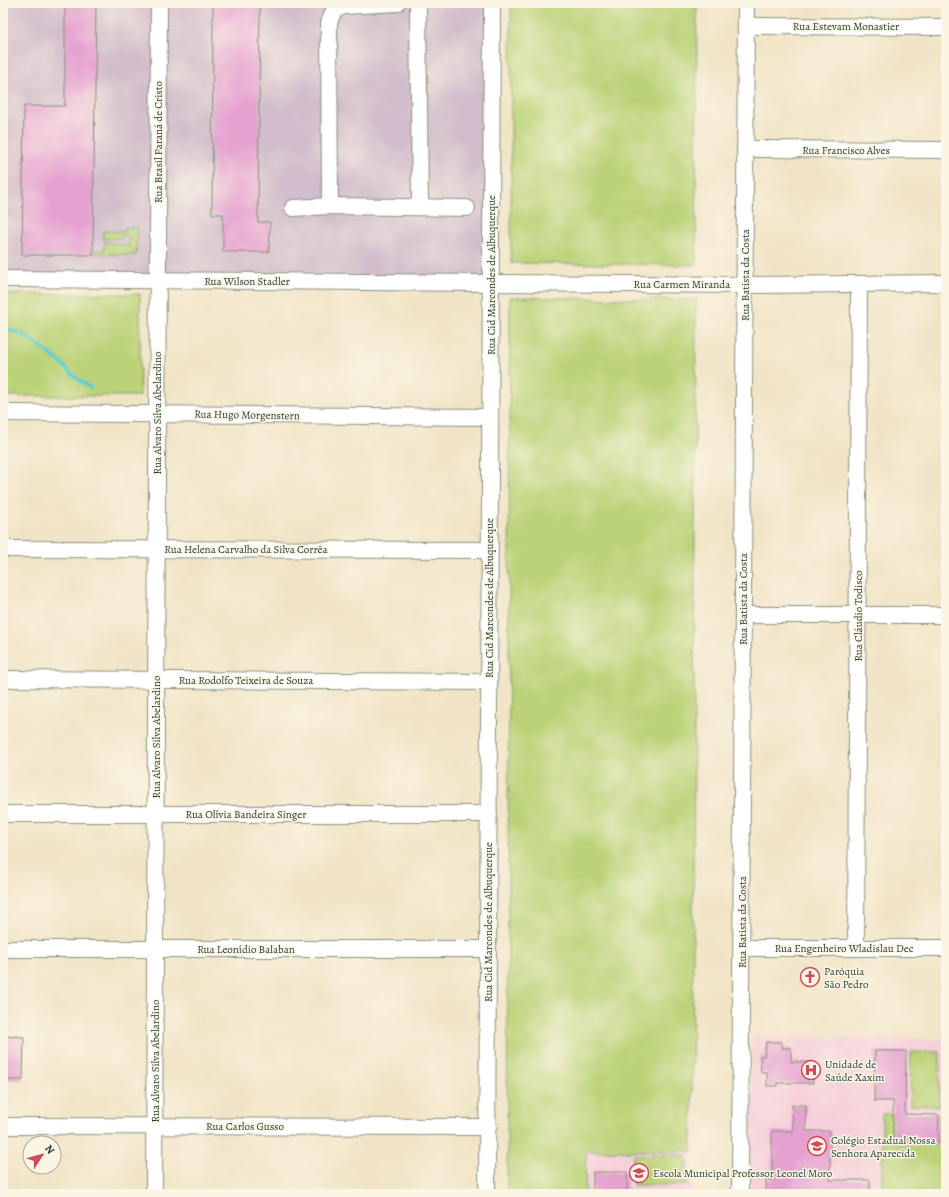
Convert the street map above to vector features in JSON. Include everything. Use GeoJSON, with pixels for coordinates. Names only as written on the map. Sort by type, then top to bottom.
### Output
{"type":"FeatureCollection","features":[{"type":"Feature","properties":{"kind":"street","name":"Rua Brasil Paraná de Cristo"},"geometry":{"type":"LineString","coordinates":[[158,280],[159,3]]}},
{"type":"Feature","properties":{"kind":"street"},"geometry":{"type":"LineString","coordinates":[[330,206],[329,23],[334,10],[344,6],[397,3]]}},
{"type":"Feature","properties":{"kind":"street"},"geometry":{"type":"LineString","coordinates":[[418,3],[420,207]]}},
{"type":"Feature","properties":{"kind":"street","name":"Rua Cid Marcondes de Albuquerque"},"geometry":{"type":"LineString","coordinates":[[487,1194],[492,3]]}},
{"type":"Feature","properties":{"kind":"street","name":"Rua Batista da Costa"},"geometry":{"type":"LineString","coordinates":[[740,1194],[746,3]]}},
{"type":"Feature","properties":{"kind":"street","name":"Rua Estevam Monastier"},"geometry":{"type":"LineString","coordinates":[[746,26],[946,27]]}},
{"type":"Feature","properties":{"kind":"street","name":"Rua Francisco Alves"},"geometry":{"type":"LineString","coordinates":[[745,149],[946,150]]}},
{"type":"Feature","properties":{"kind":"street"},"geometry":{"type":"LineString","coordinates":[[293,208],[330,206],[467,208]]}},
{"type":"Feature","properties":{"kind":"street","name":"Rua Wilson Stadler"},"geometry":{"type":"LineString","coordinates":[[3,279],[491,282]]}},
{"type":"Feature","properties":{"kind":"street","name":"Rua Alvaro Silva Abelardino"},"geometry":{"type":"LineString","coordinates":[[154,1194],[158,280]]}},
{"type":"Feature","properties":{"kind":"street","name":"Rua Carmen Miranda"},"geometry":{"type":"LineString","coordinates":[[491,282],[745,285],[946,283]]}},
{"type":"Feature","properties":{"kind":"street","name":"Rua Cláudio Todisco"},"geometry":{"type":"LineString","coordinates":[[856,948],[859,284]]}},
{"type":"Feature","properties":{"kind":"street","name":"Rua Hugo Morgenstern"},"geometry":{"type":"LineString","coordinates":[[3,413],[490,417]]}},
{"type":"Feature","properties":{"kind":"street","name":"Rua Helena Carvalho da Silva Corrêa"},"geometry":{"type":"LineString","coordinates":[[3,549],[490,550]]}},
{"type":"Feature","properties":{"kind":"street"},"geometry":{"type":"LineString","coordinates":[[743,615],[946,615]]}},
{"type":"Feature","properties":{"kind":"street","name":"Rua Rodolfo Teixeira de Souza"},"geometry":{"type":"LineString","coordinates":[[3,679],[489,682]]}},
{"type":"Feature","properties":{"kind":"street","name":"Rua Olívia Bandeira Singer"},"geometry":{"type":"LineString","coordinates":[[3,814],[489,814]]}},
{"type":"Feature","properties":{"kind":"street","name":"Rua Engenheiro Wladislau Dec"},"geometry":{"type":"LineString","coordinates":[[742,948],[946,948]]}},
{"type":"Feature","properties":{"kind":"street","name":"Rua Leonídio Balaban"},"geometry":{"type":"LineString","coordinates":[[3,949],[488,949]]}},
{"type":"Feature","properties":{"kind":"street","name":"Rua Carlos Gusso"},"geometry":{"type":"LineString","coordinates":[[3,1126],[488,1127]]}},
{"type":"Feature","properties":{"kind":"shaded area"},"geometry":{"type":"Polygon","coordinates":[[[3,3],[492,3],[491,282],[3,279],[3,3]]]}},
{"type":"Feature","properties":{"kind":"shaded area"},"geometry":{"type":"Polygon","coordinates":[[[752,1037],[946,1039],[946,1115],[882,1115],[882,1194],[751,1194],[752,1037]]]}},
{"type":"Feature","properties":{"kind":"shaded area","name":"Escola Municipal Professor Leonel Moro"},"geometry":{"type":"Polygon","coordinates":[[[585,1151],[692,1151],[692,1194],[585,1194],[585,1151]]]}},
{"type":"Feature","properties":{"kind":"green space"},"geometry":{"type":"Polygon","coordinates":[[[511,3],[697,3],[696,265],[511,263],[511,3]]]}},
{"type":"Feature","properties":{"kind":"green space"},"geometry":{"type":"Polygon","coordinates":[[[125,227],[138,228],[136,255],[92,254],[92,251],[104,251],[105,242],[129,246],[129,236],[122,235],[122,238],[103,239],[103,231],[125,232],[125,227]]]}},
{"type":"Feature","properties":{"kind":"green space"},"geometry":{"type":"Polygon","coordinates":[[[3,294],[140,294],[140,396],[3,396],[3,294]]]}},
{"type":"Feature","properties":{"kind":"green space"},"geometry":{"type":"Polygon","coordinates":[[[510,297],[696,300],[692,1151],[586,1151],[585,1194],[507,1194],[510,297]]]}},
{"type":"Feature","properties":{"kind":"green space"},"geometry":{"type":"Polygon","coordinates":[[[911,1052],[940,1052],[939,1106],[910,1105],[911,1052]]]}},
{"type":"Feature","properties":{"kind":"green space"},"geometry":{"type":"Polygon","coordinates":[[[882,1114],[946,1115],[946,1194],[882,1194],[882,1114]]]}},
{"type":"Feature","properties":{"kind":"green space"},"geometry":{"type":"Polygon","coordinates":[[[633,1155],[687,1155],[687,1185],[633,1185],[633,1155]]]}},
{"type":"Feature","properties":{"kind":"building"},"geometry":{"type":"Polygon","coordinates":[[[65,3],[96,3],[93,255],[22,255],[24,106],[65,106],[65,3]]]}},
{"type":"Feature","properties":{"kind":"building"},"geometry":{"type":"Polygon","coordinates":[[[213,3],[260,3],[258,222],[270,222],[269,252],[223,252],[223,214],[212,214],[213,3]]]}},
{"type":"Feature","properties":{"kind":"building"},"geometry":{"type":"Polygon","coordinates":[[[5,1036],[24,1037],[23,1080],[5,1080],[5,1036]]]}},
{"type":"Feature","properties":{"kind":"building"},"geometry":{"type":"Polygon","coordinates":[[[766,1042],[782,1042],[782,1048],[791,1048],[791,1062],[812,1062],[813,1083],[778,1083],[778,1086],[767,1086],[767,1072],[761,1072],[760,1056],[764,1056],[766,1042]]]}},
{"type":"Feature","properties":{"kind":"building"},"geometry":{"type":"Polygon","coordinates":[[[875,1051],[906,1051],[905,1114],[939,1115],[938,1145],[893,1143],[893,1101],[874,1101],[875,1051]]]}},
{"type":"Feature","properties":{"kind":"building"},"geometry":{"type":"Polygon","coordinates":[[[792,1105],[806,1105],[806,1131],[830,1131],[830,1180],[870,1180],[870,1194],[766,1194],[766,1180],[772,1180],[772,1131],[793,1131],[792,1105]]]}},
{"type":"Feature","properties":{"kind":"building"},"geometry":{"type":"Polygon","coordinates":[[[593,1172],[627,1172],[627,1194],[593,1194],[593,1172]]]}},
{"type":"Feature","properties":{"kind":"waterway"},"geometry":{"type":"LineString","coordinates":[[3,327],[24,335],[58,360],[74,376],[91,388]]}},
{"type":"Feature","properties":{"kind":"place","name":"Paróquia São Pedro"},"geometry":{"type":"Point","coordinates":[810,977]}},
{"type":"Feature","properties":{"kind":"place","name":"Unidade de Saúde Xaxim"},"geometry":{"type":"Point","coordinates":[811,1070]}},
{"type":"Feature","properties":{"kind":"place","name":"Colégio Estadual Nossa Senhora Aparecida"},"geometry":{"type":"Point","coordinates":[817,1146]}},
{"type":"Feature","properties":{"kind":"place","name":"Escola Municipal Professor Leonel Moro"},"geometry":{"type":"Point","coordinates":[639,1173]}}]}
